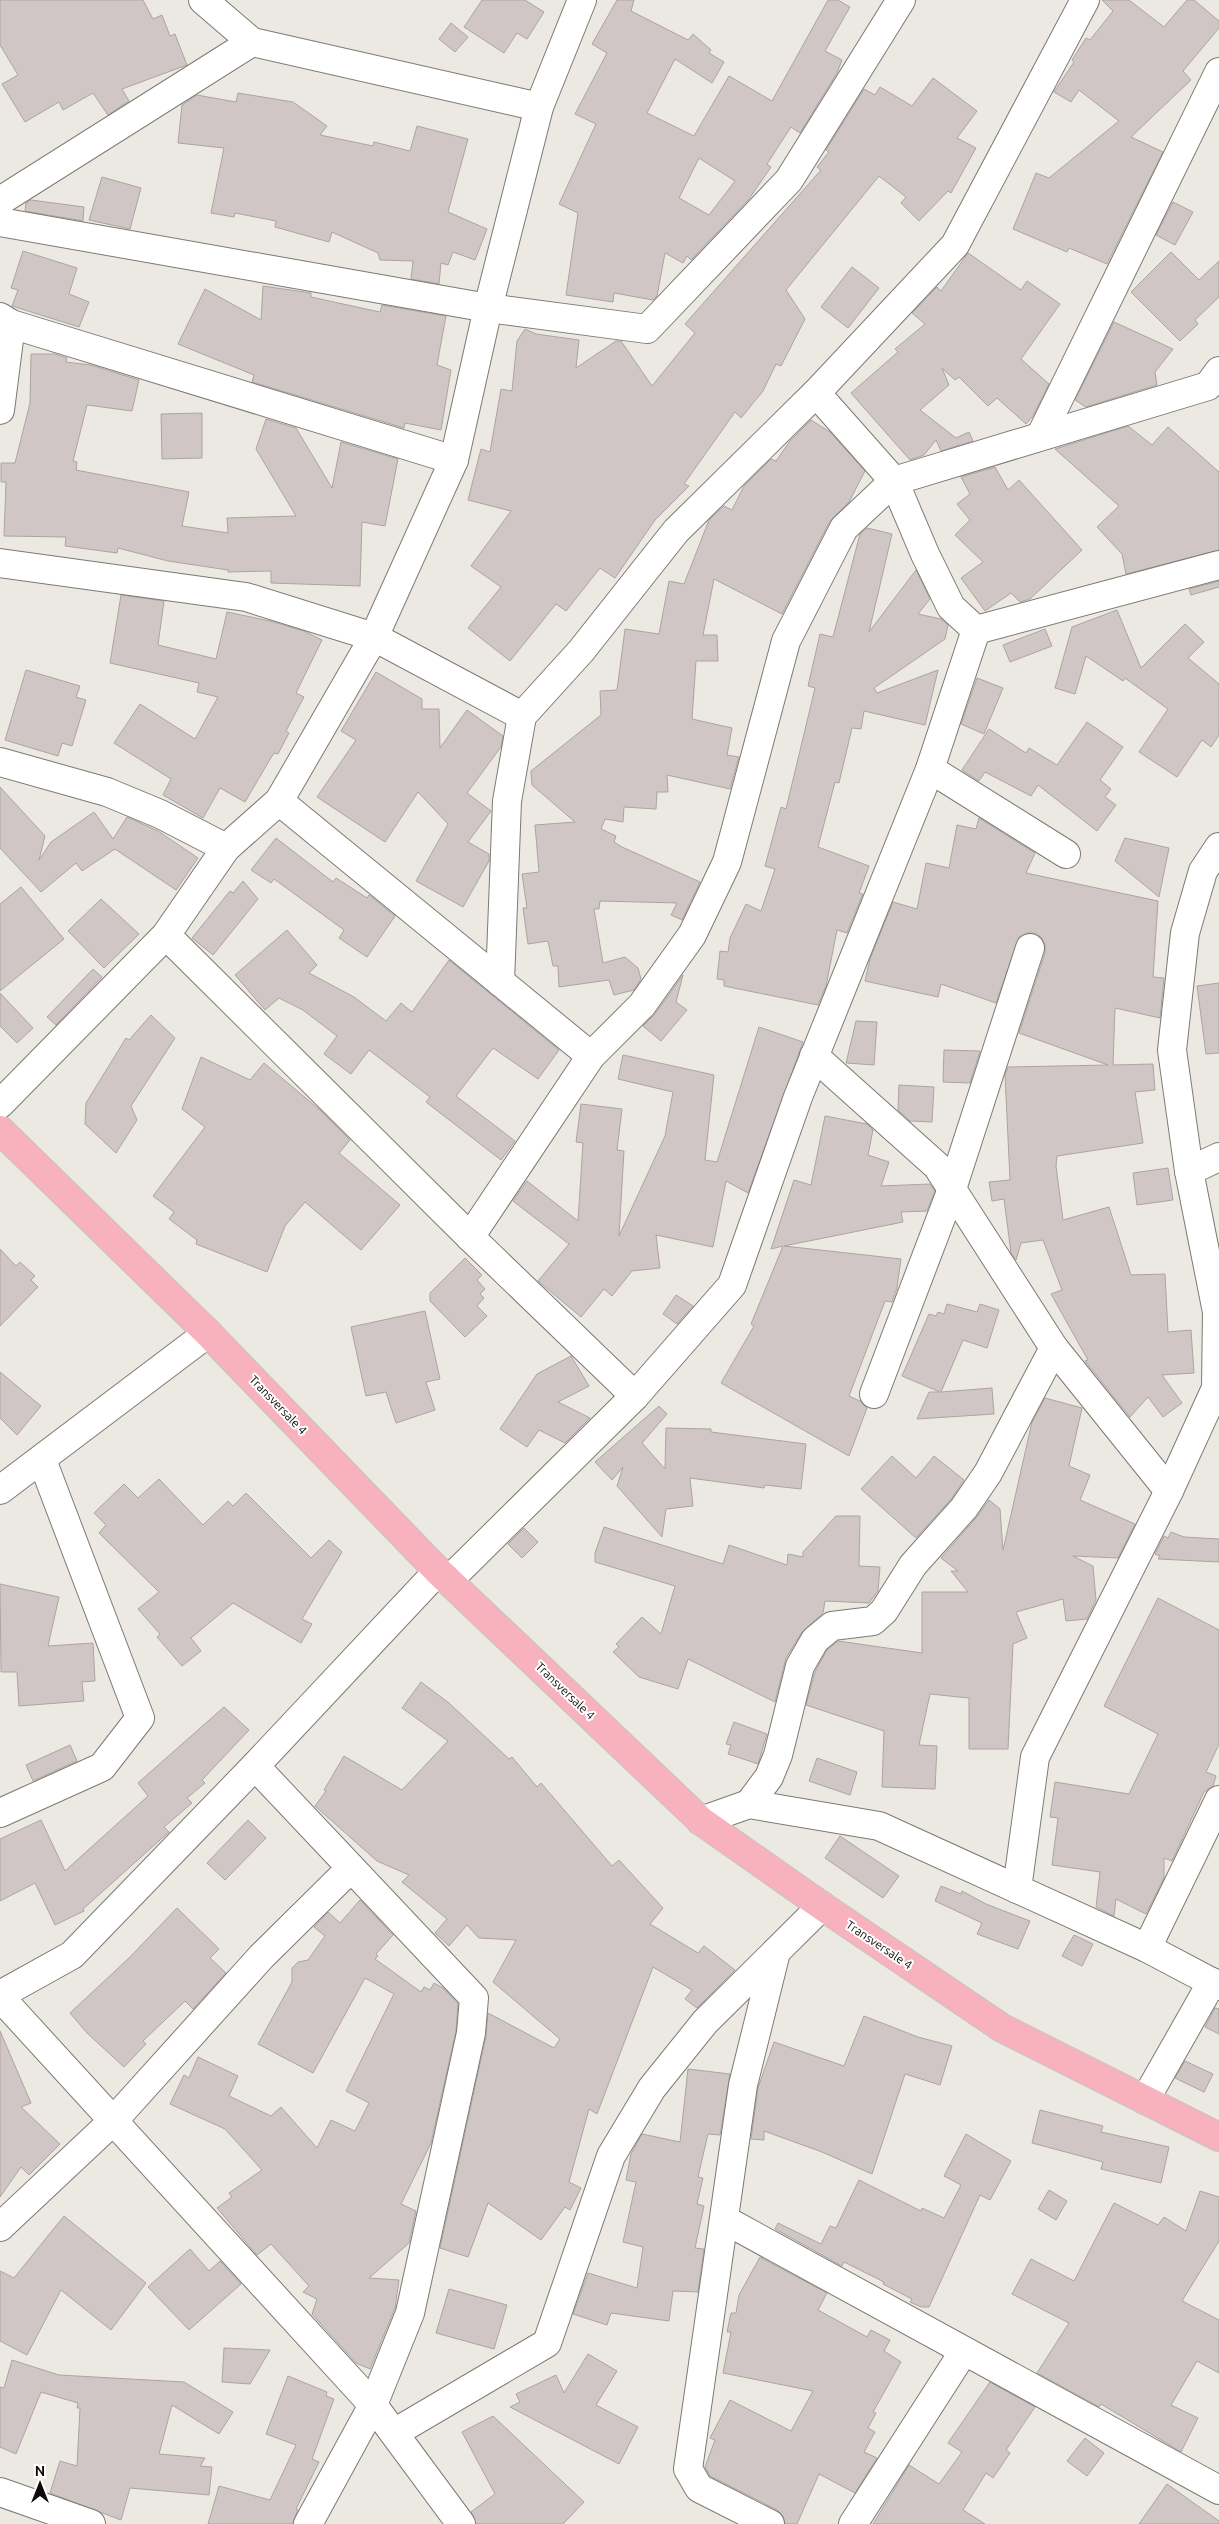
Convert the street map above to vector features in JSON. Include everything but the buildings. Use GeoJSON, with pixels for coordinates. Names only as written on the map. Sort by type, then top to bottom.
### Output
{"type":"FeatureCollection","features":[{"type":"Feature","properties":{"kind":"main road","name":"Transversale 4"},"geometry":{"type":"LineString","coordinates":[[0,1130],[208,1333],[443,1576],[701,1821],[1002,2028],[1219,2137]]}},
{"type":"Feature","properties":{"kind":"street"},"geometry":{"type":"LineString","coordinates":[[203,0],[252,42],[539,107]]}},
{"type":"Feature","properties":{"kind":"street"},"geometry":{"type":"LineString","coordinates":[[0,1104],[166,935],[226,848],[279,801],[374,637],[454,460],[488,308],[539,107],[582,0]]}},
{"type":"Feature","properties":{"kind":"street"},"geometry":{"type":"LineString","coordinates":[[0,222],[488,308],[646,328],[789,180],[901,0]]}},
{"type":"Feature","properties":{"kind":"street"},"geometry":{"type":"LineString","coordinates":[[500,982],[507,801],[522,716],[581,652],[676,531],[816,392],[955,245],[1085,0]]}},
{"type":"Feature","properties":{"kind":"street"},"geometry":{"type":"LineString","coordinates":[[0,200],[252,42]]}},
{"type":"Feature","properties":{"kind":"street"},"geometry":{"type":"LineString","coordinates":[[1041,435],[1219,72]]}},
{"type":"Feature","properties":{"kind":"street"},"geometry":{"type":"LineString","coordinates":[[0,410],[6,321],[454,460]]}},
{"type":"Feature","properties":{"kind":"street"},"geometry":{"type":"LineString","coordinates":[[470,1237],[590,1056],[642,1005],[692,935],[727,862],[786,641],[844,528],[894,481],[1208,386],[1219,371]]}},
{"type":"Feature","properties":{"kind":"street"},"geometry":{"type":"LineString","coordinates":[[816,392],[894,481],[925,554],[951,607],[976,630]]}},
{"type":"Feature","properties":{"kind":"street"},"geometry":{"type":"LineString","coordinates":[[0,563],[246,597],[374,637],[522,716]]}},
{"type":"Feature","properties":{"kind":"street"},"geometry":{"type":"LineString","coordinates":[[976,630],[1219,565]]}},
{"type":"Feature","properties":{"kind":"street"},"geometry":{"type":"LineString","coordinates":[[461,2524],[373,2404],[0,1996],[72,1955],[443,1576],[635,1396],[732,1285],[814,1056],[930,769],[976,630]]}},
{"type":"Feature","properties":{"kind":"street"},"geometry":{"type":"LineString","coordinates":[[0,762],[107,792],[160,814],[226,848]]}},
{"type":"Feature","properties":{"kind":"street"},"geometry":{"type":"LineString","coordinates":[[930,769],[1066,854]]}},
{"type":"Feature","properties":{"kind":"street"},"geometry":{"type":"LineString","coordinates":[[279,801],[590,1056]]}},
{"type":"Feature","properties":{"kind":"street"},"geometry":{"type":"LineString","coordinates":[[1017,1889],[1036,1757],[1169,1491],[1216,1388],[1217,1312],[1189,1171],[1172,1050],[1185,932],[1203,871],[1219,847]]}},
{"type":"Feature","properties":{"kind":"street"},"geometry":{"type":"LineString","coordinates":[[166,935],[470,1237],[635,1396]]}},
{"type":"Feature","properties":{"kind":"street"},"geometry":{"type":"LineString","coordinates":[[874,1394],[952,1189],[1030,948]]}},
{"type":"Feature","properties":{"kind":"street"},"geometry":{"type":"LineString","coordinates":[[814,1056],[937,1166],[1054,1348],[1169,1491]]}},
{"type":"Feature","properties":{"kind":"street"},"geometry":{"type":"LineString","coordinates":[[1189,1171],[1219,1157]]}},
{"type":"Feature","properties":{"kind":"street"},"geometry":{"type":"LineString","coordinates":[[0,1490],[208,1333]]}},
{"type":"Feature","properties":{"kind":"street"},"geometry":{"type":"LineString","coordinates":[[749,1804],[769,1777],[778,1754],[800,1666],[815,1640],[832,1626],[873,1621],[884,1611],[913,1565],[964,1508],[988,1473],[1054,1348]]}},
{"type":"Feature","properties":{"kind":"street"},"geometry":{"type":"LineString","coordinates":[[0,1813],[102,1767],[140,1718],[42,1460]]}},
{"type":"Feature","properties":{"kind":"street"},"geometry":{"type":"LineString","coordinates":[[255,1766],[474,1998],[470,2033],[410,2313],[373,2404],[308,2524]]}},
{"type":"Feature","properties":{"kind":"street"},"geometry":{"type":"LineString","coordinates":[[1147,1948],[1219,1800]]}},
{"type":"Feature","properties":{"kind":"street"},"geometry":{"type":"LineString","coordinates":[[701,1821],[749,1804],[879,1826],[1147,1948],[1215,1984],[1145,2100]]}},
{"type":"Feature","properties":{"kind":"street"},"geometry":{"type":"LineString","coordinates":[[0,2227],[114,2120],[261,1957],[351,1868]]}},
{"type":"Feature","properties":{"kind":"street"},"geometry":{"type":"LineString","coordinates":[[394,2433],[547,2343],[608,2165],[652,2088],[705,2022],[822,1906]]}},
{"type":"Feature","properties":{"kind":"street"},"geometry":{"type":"LineString","coordinates":[[770,2524],[699,2488],[688,2469],[743,2085],[776,1952]]}},
{"type":"Feature","properties":{"kind":"street"},"geometry":{"type":"LineString","coordinates":[[725,2220],[1219,2490]]}},
{"type":"Feature","properties":{"kind":"street"},"geometry":{"type":"LineString","coordinates":[[853,2524],[964,2351]]}},
{"type":"Feature","properties":{"kind":"street"},"geometry":{"type":"LineString","coordinates":[[0,2492],[90,2524]]}}]}
